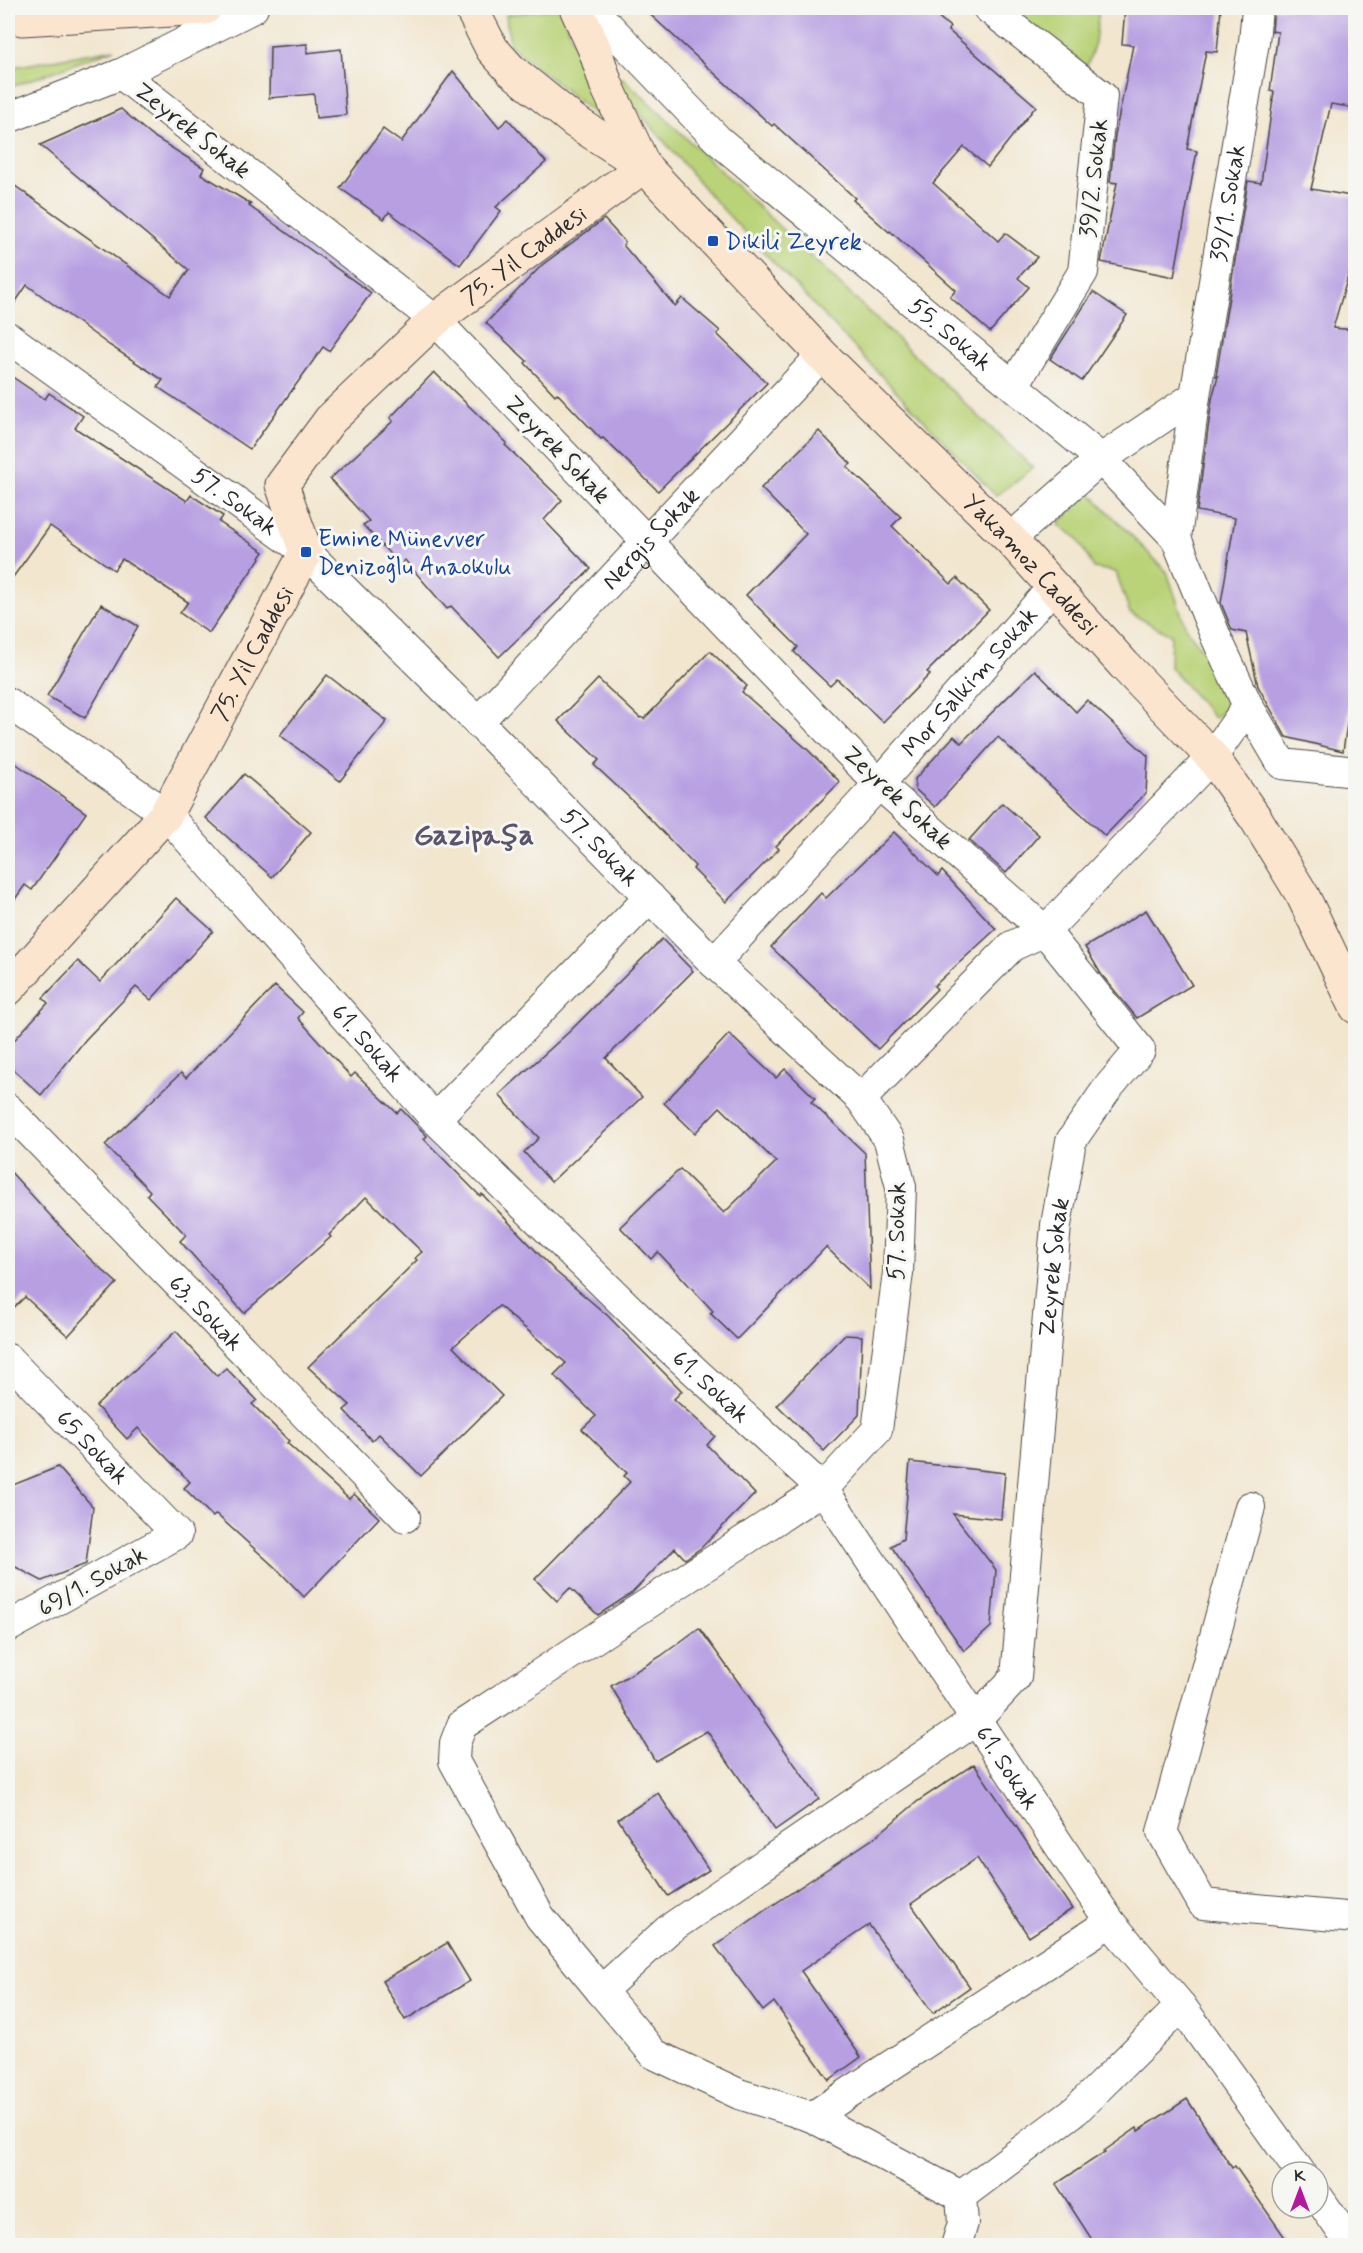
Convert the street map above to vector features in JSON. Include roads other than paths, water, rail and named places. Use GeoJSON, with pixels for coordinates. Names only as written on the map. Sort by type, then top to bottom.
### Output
{"type":"FeatureCollection","features":[{"type":"Feature","properties":{"kind":"main road"},"geometry":{"type":"LineString","coordinates":[[15,20],[75,8]]}},
{"type":"Feature","properties":{"kind":"main road"},"geometry":{"type":"LineString","coordinates":[[15,20],[205,8]]}},
{"type":"Feature","properties":{"kind":"main road"},"geometry":{"type":"LineString","coordinates":[[471,8],[492,50],[511,70],[574,121],[644,166]]}},
{"type":"Feature","properties":{"kind":"main road"},"geometry":{"type":"LineString","coordinates":[[576,8],[595,50],[606,84],[644,166]]}},
{"type":"Feature","properties":{"kind":"main road","name":"75. Yil Caddesi"},"geometry":{"type":"LineString","coordinates":[[8,989],[166,814],[306,552],[282,485],[330,420],[435,320],[644,166]]}},
{"type":"Feature","properties":{"kind":"main road","name":"Yakamoz Caddesi"},"geometry":{"type":"LineString","coordinates":[[644,166],[822,355],[1010,539],[1125,666],[1212,757],[1256,819],[1303,896],[1356,1007]]}},
{"type":"Feature","properties":{"kind":"street"},"geometry":{"type":"LineString","coordinates":[[8,118],[121,74],[253,8]]}},
{"type":"Feature","properties":{"kind":"street","name":"55. Sokak"},"geometry":{"type":"LineString","coordinates":[[591,8],[718,140],[1101,459],[1176,538],[1216,637],[1248,706],[1282,764],[1356,772]]}},
{"type":"Feature","properties":{"kind":"street","name":"39/2. Sokak"},"geometry":{"type":"LineString","coordinates":[[988,8],[1102,96],[1083,272],[1014,385]]}},
{"type":"Feature","properties":{"kind":"street","name":"39/1. Sokak"},"geometry":{"type":"LineString","coordinates":[[1176,538],[1195,396],[1254,42],[1257,8]]}},
{"type":"Feature","properties":{"kind":"street","name":"Zeyrek Sokak"},"geometry":{"type":"LineString","coordinates":[[121,74],[435,320],[879,784],[1045,931],[1140,1050],[1107,1089],[1071,1141],[1056,1225],[1016,1677],[976,1720]]}},
{"type":"Feature","properties":{"kind":"street","name":"57. Sokak"},"geometry":{"type":"LineString","coordinates":[[8,337],[306,552],[478,722],[714,963],[861,1100],[889,1140],[901,1186],[898,1273],[878,1430],[823,1489],[462,1725],[455,1743],[454,1761],[540,1917],[654,2054],[739,2094],[812,2117],[961,2196]]}},
{"type":"Feature","properties":{"kind":"street","name":"Nergis Sokak"},"geometry":{"type":"LineString","coordinates":[[478,722],[822,355]]}},
{"type":"Feature","properties":{"kind":"street"},"geometry":{"type":"LineString","coordinates":[[1010,539],[1101,459],[1195,396]]}},
{"type":"Feature","properties":{"kind":"street","name":"Mor Salkim Sokak"},"geometry":{"type":"LineString","coordinates":[[714,963],[879,784],[1054,586]]}},
{"type":"Feature","properties":{"kind":"street","name":"61. Sokak"},"geometry":{"type":"LineString","coordinates":[[8,703],[166,814],[435,1119],[663,1342],[823,1489],[1110,1922],[1181,2006],[1291,2160]]}},
{"type":"Feature","properties":{"kind":"street"},"geometry":{"type":"LineString","coordinates":[[861,1100],[1012,946],[1045,931],[1212,757],[1248,706]]}},
{"type":"Feature","properties":{"kind":"street"},"geometry":{"type":"LineString","coordinates":[[435,1119],[650,897]]}},
{"type":"Feature","properties":{"kind":"street","name":"63. Sokak"},"geometry":{"type":"LineString","coordinates":[[8,1109],[405,1517]]}},
{"type":"Feature","properties":{"kind":"street","name":"65 Sokak"},"geometry":{"type":"LineString","coordinates":[[8,1359],[177,1534]]}},
{"type":"Feature","properties":{"kind":"street"},"geometry":{"type":"LineString","coordinates":[[1250,1507],[1162,1832],[1203,1905],[1356,1918]]}},
{"type":"Feature","properties":{"kind":"street","name":"69/1. Sokak"},"geometry":{"type":"LineString","coordinates":[[8,1627],[177,1534]]}},
{"type":"Feature","properties":{"kind":"street"},"geometry":{"type":"LineString","coordinates":[[600,1990],[668,1930],[976,1720]]}},
{"type":"Feature","properties":{"kind":"street"},"geometry":{"type":"LineString","coordinates":[[812,2117],[1110,1922]]}},
{"type":"Feature","properties":{"kind":"street"},"geometry":{"type":"LineString","coordinates":[[956,2246],[963,2223],[961,2196],[1076,2110],[1181,2006]]}},
{"type":"Feature","properties":{"kind":"street"},"geometry":{"type":"LineString","coordinates":[[1330,2214],[1352,2246]]}},
{"type":"Feature","properties":{"kind":"place","name":"Dikili Zeyrek"},"geometry":{"type":"Point","coordinates":[713,241]}},
{"type":"Feature","properties":{"kind":"place","name":"Emine Münevver Denizoğlu Anaokulu"},"geometry":{"type":"Point","coordinates":[306,552]}},
{"type":"Feature","properties":{"kind":"district","name":"Gazipaşa"},"geometry":{"type":"Point","coordinates":[474,834]}}]}
